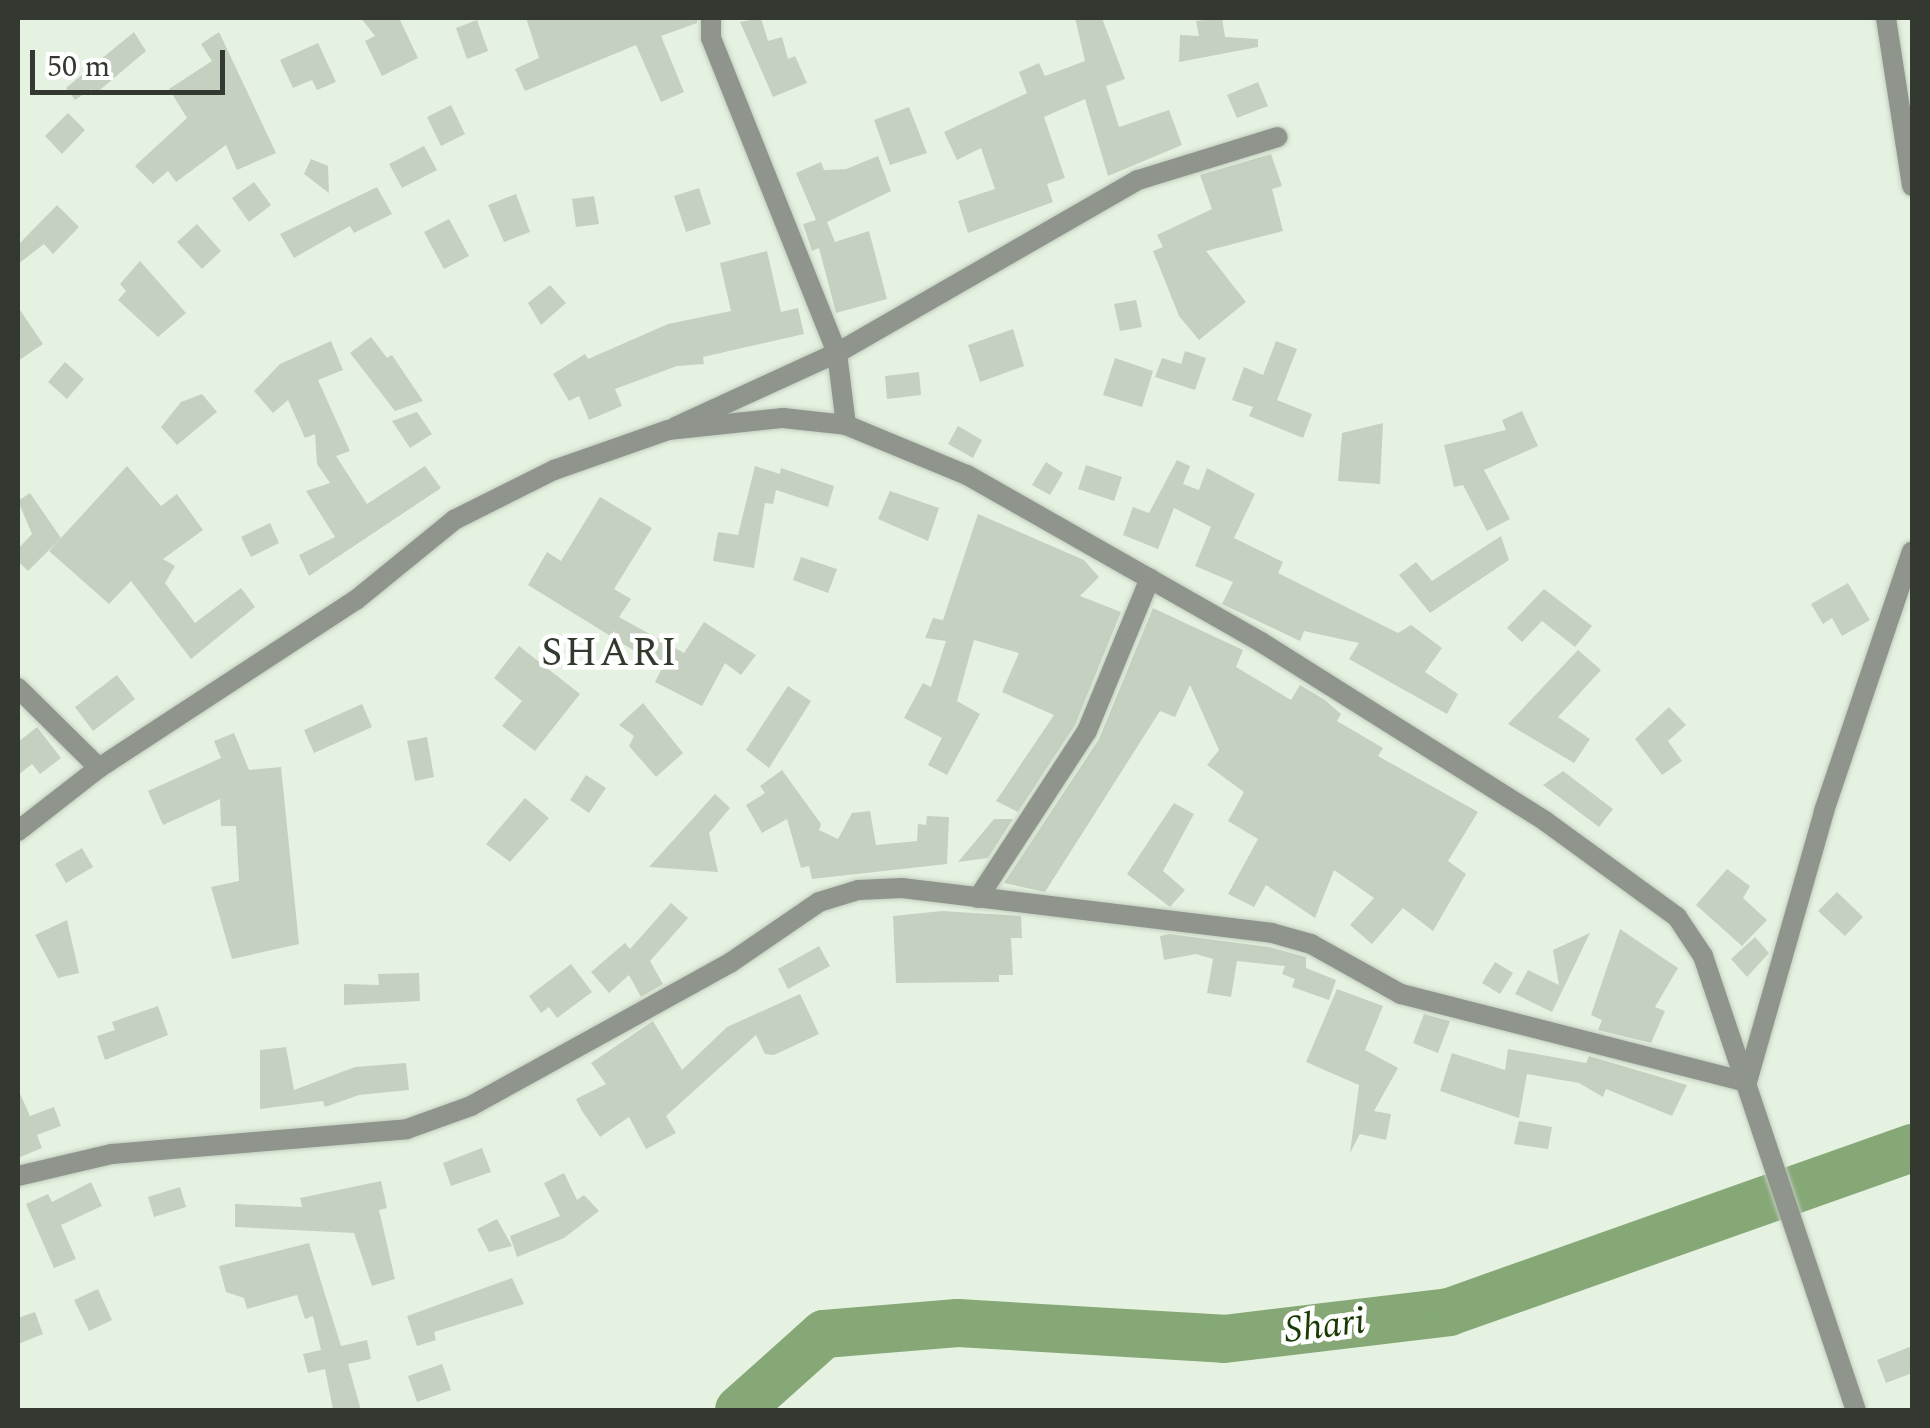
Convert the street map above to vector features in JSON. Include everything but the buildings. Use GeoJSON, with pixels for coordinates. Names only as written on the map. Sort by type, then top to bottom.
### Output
{"type":"FeatureCollection","features":[{"type":"Feature","properties":{"kind":"street"},"geometry":{"type":"LineString","coordinates":[[710,18],[710,38],[837,353],[846,425]]}},
{"type":"Feature","properties":{"kind":"street"},"geometry":{"type":"LineString","coordinates":[[1886,18],[1912,186]]}},
{"type":"Feature","properties":{"kind":"street"},"geometry":{"type":"LineString","coordinates":[[18,831],[99,768],[356,600],[454,520],[554,470],[668,430],[837,353],[1138,180],[1278,138]]}},
{"type":"Feature","properties":{"kind":"street"},"geometry":{"type":"LineString","coordinates":[[668,430],[783,418],[846,425],[967,475],[1150,578],[1644,887],[1677,917],[1704,956],[1856,1410]]}},
{"type":"Feature","properties":{"kind":"street"},"geometry":{"type":"LineString","coordinates":[[1748,1082],[1824,811],[1912,550]]}},
{"type":"Feature","properties":{"kind":"street"},"geometry":{"type":"LineString","coordinates":[[978,898],[1087,731],[1150,578]]}},
{"type":"Feature","properties":{"kind":"street"},"geometry":{"type":"LineString","coordinates":[[18,688],[99,768]]}},
{"type":"Feature","properties":{"kind":"street"},"geometry":{"type":"LineString","coordinates":[[18,1176],[112,1154],[408,1129],[471,1106],[551,1064],[730,963],[818,902],[858,890],[902,888],[1272,933],[1311,944],[1401,994],[1748,1082]]}},
{"type":"Feature","properties":{"kind":"waterway","name":"Shari"},"geometry":{"type":"LineString","coordinates":[[739,1410],[824,1334],[958,1323],[1224,1339],[1449,1312],[1912,1148]]}},
{"type":"Feature","properties":{"kind":"district","name":"SHARI"},"geometry":{"type":"Point","coordinates":[610,654]}}]}
